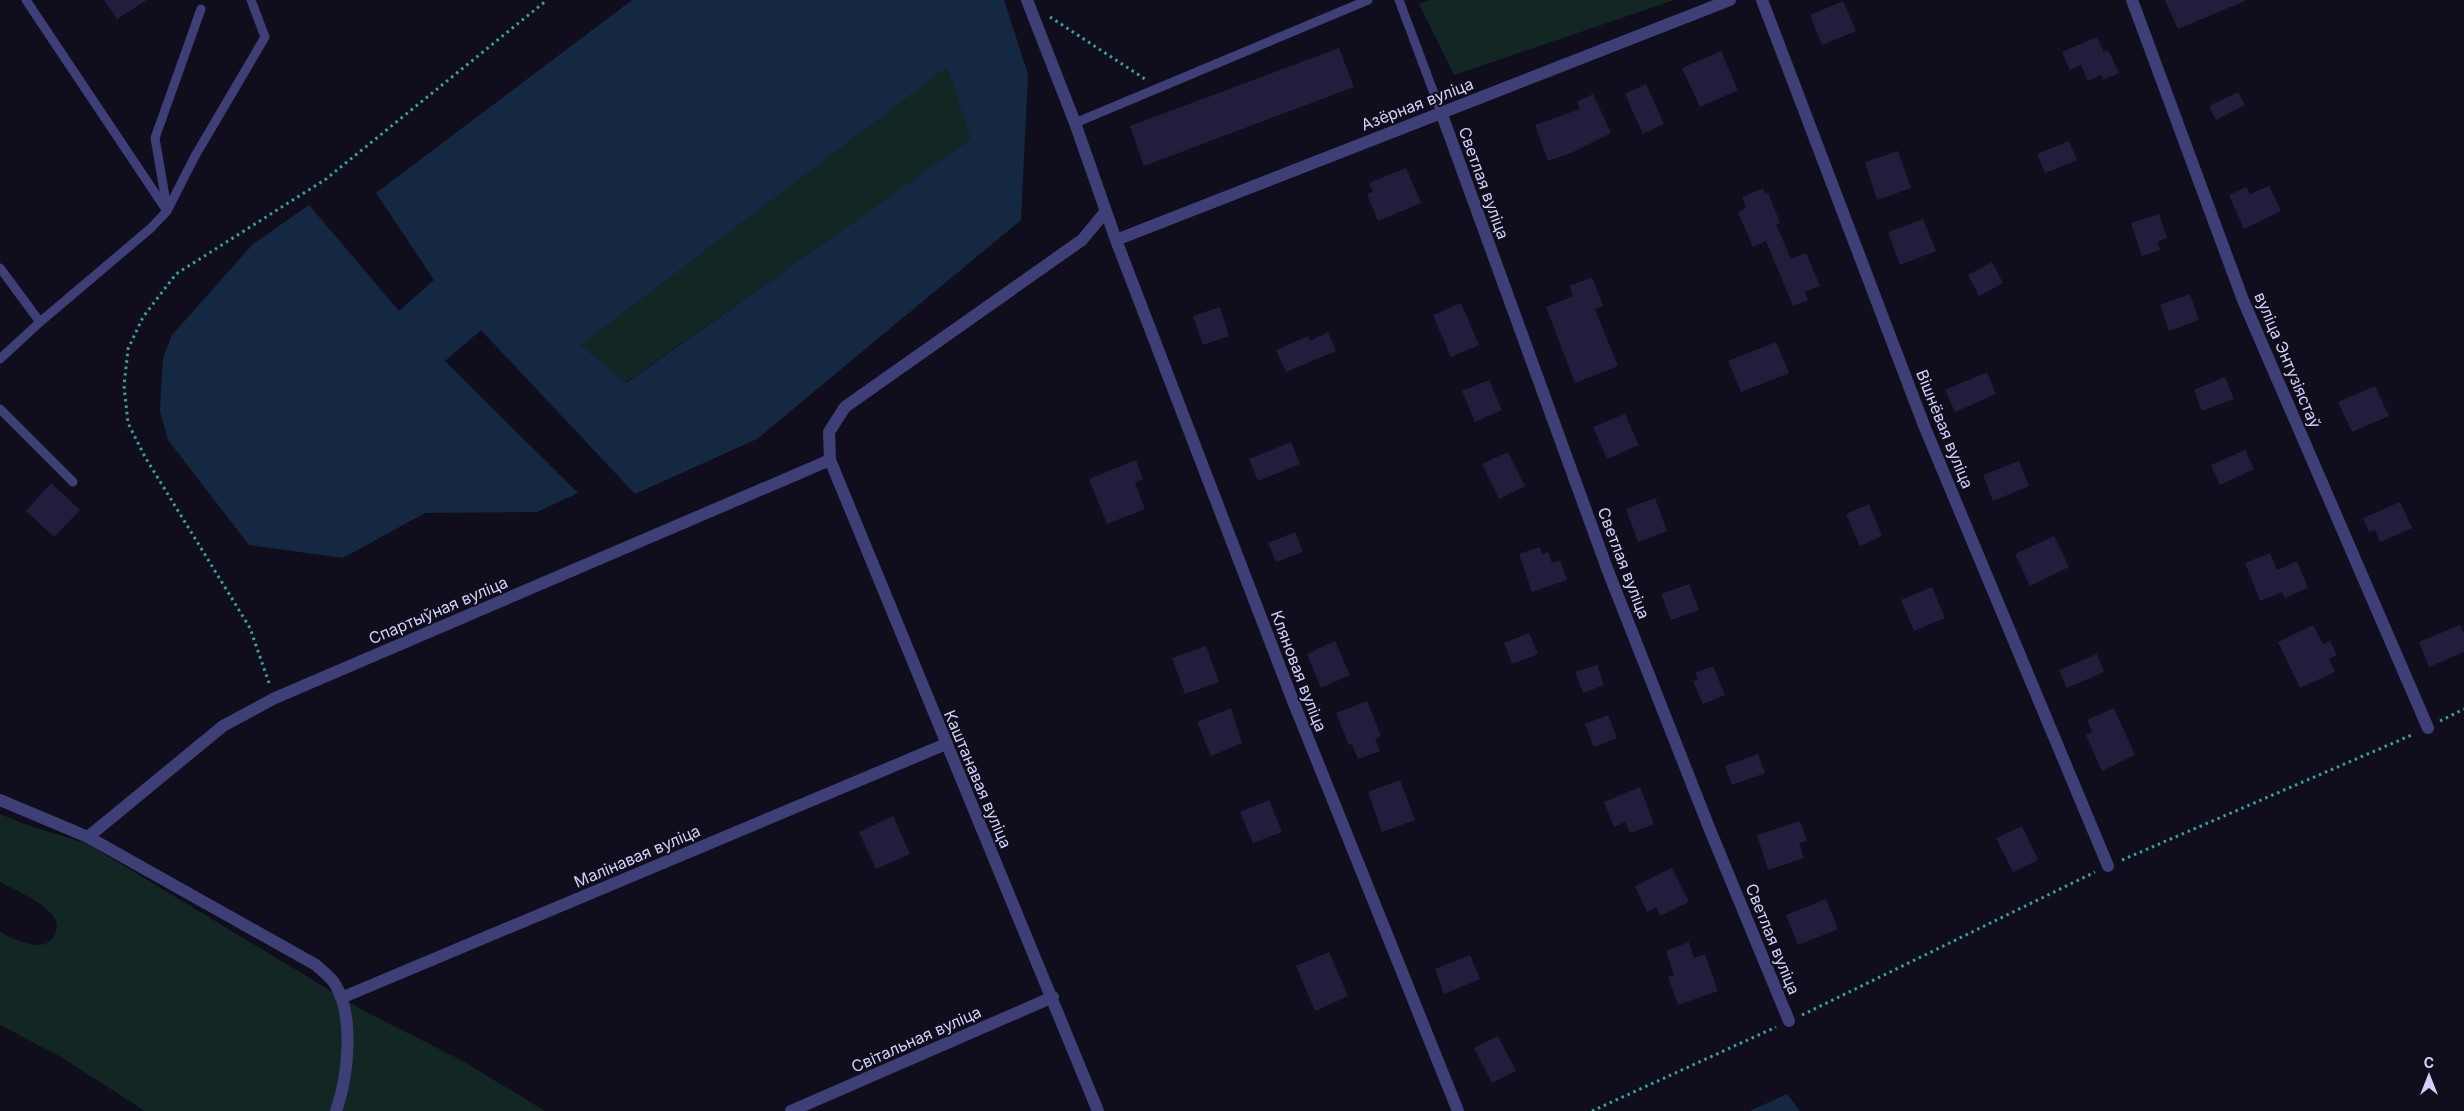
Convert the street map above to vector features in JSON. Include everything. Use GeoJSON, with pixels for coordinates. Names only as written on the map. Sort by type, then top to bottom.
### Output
{"type":"FeatureCollection","features":[{"type":"Feature","properties":{"kind":"street","name":"Кляновая вуліца"},"geometry":{"type":"LineString","coordinates":[[1027,0],[1075,123],[1116,240],[1293,702],[1458,1111]]}},
{"type":"Feature","properties":{"kind":"street","name":"Азёрная вуліца"},"geometry":{"type":"LineString","coordinates":[[1116,240],[1730,0]]}},
{"type":"Feature","properties":{"kind":"street","name":"Вішнёвая вуліца"},"geometry":{"type":"LineString","coordinates":[[1762,0],[1925,428],[2108,866]]}},
{"type":"Feature","properties":{"kind":"street","name":"вуліца Энтузіястаў"},"geometry":{"type":"LineString","coordinates":[[2132,0],[2244,300],[2428,728]]}},
{"type":"Feature","properties":{"kind":"street","name":"Светлая вуліца"},"geometry":{"type":"LineString","coordinates":[[1441,112],[1608,571],[1789,1021]]}},
{"type":"Feature","properties":{"kind":"street"},"geometry":{"type":"LineString","coordinates":[[830,460],[829,432],[845,407],[1082,240],[1106,211]]}},
{"type":"Feature","properties":{"kind":"street","name":"Спартыўная вуліца"},"geometry":{"type":"LineString","coordinates":[[88,837],[223,726],[275,698],[830,460]]}},
{"type":"Feature","properties":{"kind":"street","name":"Каштанавая вуліца"},"geometry":{"type":"LineString","coordinates":[[830,460],[946,744],[1053,997],[1098,1111]]}},
{"type":"Feature","properties":{"kind":"street","name":"Малінавая вуліца"},"geometry":{"type":"LineString","coordinates":[[341,998],[946,744]]}},
{"type":"Feature","properties":{"kind":"street"},"geometry":{"type":"LineString","coordinates":[[0,800],[88,837],[316,965],[335,984],[346,1011],[347,1055],[336,1111]]}},
{"type":"Feature","properties":{"kind":"street","name":"Світальная вуліца"},"geometry":{"type":"LineString","coordinates":[[791,1111],[1053,997]]}},
{"type":"Feature","properties":{"kind":"lane"},"geometry":{"type":"LineString","coordinates":[[26,0],[167,211]]}},
{"type":"Feature","properties":{"kind":"lane"},"geometry":{"type":"LineString","coordinates":[[0,359],[40,322],[151,228],[167,211],[195,156],[264,37],[252,0]]}},
{"type":"Feature","properties":{"kind":"lane"},"geometry":{"type":"LineString","coordinates":[[1075,123],[1368,0]]}},
{"type":"Feature","properties":{"kind":"lane"},"geometry":{"type":"LineString","coordinates":[[1399,0],[1441,112]]}},
{"type":"Feature","properties":{"kind":"lane"},"geometry":{"type":"LineString","coordinates":[[167,211],[155,138],[201,9]]}},
{"type":"Feature","properties":{"kind":"lane"},"geometry":{"type":"LineString","coordinates":[[0,268],[40,322]]}},
{"type":"Feature","properties":{"kind":"lane"},"geometry":{"type":"LineString","coordinates":[[0,409],[73,482]]}},
{"type":"Feature","properties":{"kind":"path"},"geometry":{"type":"LineString","coordinates":[[275,698],[250,628],[145,457],[128,423],[124,386],[128,349],[142,317],[176,274],[326,179],[547,0]]}},
{"type":"Feature","properties":{"kind":"path"},"geometry":{"type":"LineString","coordinates":[[1048,16],[1158,88]]}},
{"type":"Feature","properties":{"kind":"path"},"geometry":{"type":"LineString","coordinates":[[1592,1111],[1789,1021],[2108,866],[2428,728],[2464,709]]}},
{"type":"Feature","properties":{"kind":"green space"},"geometry":{"type":"Polygon","coordinates":[[[1429,0],[1674,0],[1454,75],[1419,4],[1429,0]]]}},
{"type":"Feature","properties":{"kind":"green space"},"geometry":{"type":"Polygon","coordinates":[[[947,66],[972,139],[625,383],[581,345],[947,66]]]}},
{"type":"Feature","properties":{"kind":"green space"},"geometry":{"type":"Polygon","coordinates":[[[0,814],[21,823],[88,844],[364,1011],[461,1060],[545,1111],[145,1111],[61,1057],[0,1025],[0,932],[21,942],[37,945],[51,941],[57,927],[54,918],[42,905],[0,882],[0,814]]]}},
{"type":"Feature","properties":{"kind":"water"},"geometry":{"type":"Polygon","coordinates":[[[632,0],[1004,0],[1028,74],[1021,220],[757,439],[635,494],[481,330],[445,361],[578,493],[537,512],[425,513],[343,558],[249,545],[168,440],[160,411],[163,358],[172,335],[252,245],[309,205],[399,311],[434,280],[376,193],[632,0]],[[947,67],[581,345],[626,383],[971,139],[947,67]]]}},
{"type":"Feature","properties":{"kind":"water"},"geometry":{"type":"Polygon","coordinates":[[[1787,1094],[1800,1111],[1750,1111],[1787,1094]]]}},
{"type":"Feature","properties":{"kind":"building"},"geometry":{"type":"Polygon","coordinates":[[[104,0],[147,0],[117,19],[104,0]]]}},
{"type":"Feature","properties":{"kind":"building"},"geometry":{"type":"Polygon","coordinates":[[[2165,0],[2247,0],[2178,29],[2165,0]]]}},
{"type":"Feature","properties":{"kind":"building"},"geometry":{"type":"Polygon","coordinates":[[[1843,1],[1856,31],[1822,45],[1810,15],[1843,1]]]}},
{"type":"Feature","properties":{"kind":"building"},"geometry":{"type":"Polygon","coordinates":[[[2097,37],[2104,52],[2108,50],[2119,73],[2103,80],[2101,75],[2088,81],[2081,65],[2070,70],[2062,52],[2097,37]]]}},
{"type":"Feature","properties":{"kind":"building"},"geometry":{"type":"Polygon","coordinates":[[[1339,48],[1354,87],[1144,166],[1130,126],[1339,48]]]}},
{"type":"Feature","properties":{"kind":"building"},"geometry":{"type":"Polygon","coordinates":[[[1721,51],[1738,90],[1700,107],[1682,68],[1721,51]]]}},
{"type":"Feature","properties":{"kind":"building"},"geometry":{"type":"Polygon","coordinates":[[[1646,84],[1664,124],[1643,134],[1625,94],[1646,84]]]}},
{"type":"Feature","properties":{"kind":"building"},"geometry":{"type":"Polygon","coordinates":[[[2238,92],[2245,105],[2216,120],[2209,106],[2238,92]]]}},
{"type":"Feature","properties":{"kind":"building"},"geometry":{"type":"Polygon","coordinates":[[[1593,94],[1611,133],[1571,153],[1548,161],[1535,125],[1580,109],[1577,102],[1593,94]]]}},
{"type":"Feature","properties":{"kind":"building"},"geometry":{"type":"Polygon","coordinates":[[[2069,141],[2077,160],[2045,173],[2037,154],[2069,141]]]}},
{"type":"Feature","properties":{"kind":"building"},"geometry":{"type":"Polygon","coordinates":[[[1898,151],[1911,188],[1877,200],[1865,162],[1898,151]]]}},
{"type":"Feature","properties":{"kind":"building"},"geometry":{"type":"Polygon","coordinates":[[[1406,168],[1421,203],[1378,221],[1367,194],[1373,192],[1369,183],[1406,168]]]}},
{"type":"Feature","properties":{"kind":"building"},"geometry":{"type":"Polygon","coordinates":[[[2269,186],[2281,211],[2244,229],[2229,195],[2246,187],[2250,194],[2269,186]]]}},
{"type":"Feature","properties":{"kind":"building"},"geometry":{"type":"Polygon","coordinates":[[[1763,188],[1765,194],[1768,192],[1780,223],[1776,224],[1791,259],[1806,253],[1820,286],[1805,292],[1808,300],[1793,306],[1766,241],[1753,247],[1738,212],[1746,208],[1742,197],[1763,188]]]}},
{"type":"Feature","properties":{"kind":"building"},"geometry":{"type":"Polygon","coordinates":[[[2159,214],[2167,238],[2157,242],[2160,250],[2142,256],[2131,223],[2159,214]]]}},
{"type":"Feature","properties":{"kind":"building"},"geometry":{"type":"Polygon","coordinates":[[[1923,219],[1936,251],[1900,265],[1888,232],[1923,219]]]}},
{"type":"Feature","properties":{"kind":"building"},"geometry":{"type":"Polygon","coordinates":[[[1992,262],[2003,283],[1979,296],[1968,275],[1992,262]]]}},
{"type":"Feature","properties":{"kind":"building"},"geometry":{"type":"Polygon","coordinates":[[[1592,277],[1603,306],[1595,309],[1618,366],[1575,383],[1546,307],[1573,296],[1569,286],[1592,277]]]}},
{"type":"Feature","properties":{"kind":"building"},"geometry":{"type":"Polygon","coordinates":[[[2190,294],[2199,320],[2169,331],[2160,305],[2190,294]]]}},
{"type":"Feature","properties":{"kind":"building"},"geometry":{"type":"Polygon","coordinates":[[[1461,303],[1479,345],[1451,357],[1433,315],[1461,303]]]}},
{"type":"Feature","properties":{"kind":"building"},"geometry":{"type":"Polygon","coordinates":[[[1220,307],[1229,336],[1203,345],[1193,316],[1220,307]]]}},
{"type":"Feature","properties":{"kind":"building"},"geometry":{"type":"Polygon","coordinates":[[[1328,332],[1336,351],[1286,372],[1276,350],[1308,336],[1310,341],[1328,332]]]}},
{"type":"Feature","properties":{"kind":"building"},"geometry":{"type":"Polygon","coordinates":[[[1776,342],[1789,373],[1741,392],[1728,361],[1776,342]]]}},
{"type":"Feature","properties":{"kind":"building"},"geometry":{"type":"Polygon","coordinates":[[[1987,372],[1996,394],[1955,412],[1945,390],[1987,372]]]}},
{"type":"Feature","properties":{"kind":"building"},"geometry":{"type":"Polygon","coordinates":[[[2225,377],[2234,399],[2202,411],[2194,390],[2225,377]]]}},
{"type":"Feature","properties":{"kind":"building"},"geometry":{"type":"Polygon","coordinates":[[[1489,380],[1502,410],[1475,422],[1462,391],[1489,380]]]}},
{"type":"Feature","properties":{"kind":"building"},"geometry":{"type":"Polygon","coordinates":[[[2375,386],[2389,416],[2352,432],[2338,402],[2375,386]]]}},
{"type":"Feature","properties":{"kind":"building"},"geometry":{"type":"Polygon","coordinates":[[[1625,414],[1639,445],[1607,459],[1593,427],[1625,414]]]}},
{"type":"Feature","properties":{"kind":"building"},"geometry":{"type":"Polygon","coordinates":[[[1291,442],[1300,464],[1258,481],[1249,459],[1291,442]]]}},
{"type":"Feature","properties":{"kind":"building"},"geometry":{"type":"Polygon","coordinates":[[[2245,450],[2254,469],[2220,485],[2211,465],[2245,450]]]}},
{"type":"Feature","properties":{"kind":"building"},"geometry":{"type":"Polygon","coordinates":[[[1508,452],[1525,486],[1499,499],[1482,464],[1508,452]]]}},
{"type":"Feature","properties":{"kind":"building"},"geometry":{"type":"Polygon","coordinates":[[[1136,460],[1143,479],[1135,483],[1145,509],[1107,524],[1089,479],[1136,460]]]}},
{"type":"Feature","properties":{"kind":"building"},"geometry":{"type":"Polygon","coordinates":[[[2019,461],[2029,486],[1993,501],[1983,475],[2019,461]]]}},
{"type":"Feature","properties":{"kind":"building"},"geometry":{"type":"Polygon","coordinates":[[[51,483],[80,510],[54,537],[26,511],[51,483]]]}},
{"type":"Feature","properties":{"kind":"building"},"geometry":{"type":"Polygon","coordinates":[[[1655,498],[1667,531],[1638,542],[1626,509],[1655,498]]]}},
{"type":"Feature","properties":{"kind":"building"},"geometry":{"type":"Polygon","coordinates":[[[2400,502],[2412,528],[2380,542],[2375,530],[2369,532],[2363,518],[2400,502]]]}},
{"type":"Feature","properties":{"kind":"building"},"geometry":{"type":"Polygon","coordinates":[[[1869,504],[1882,536],[1860,546],[1846,514],[1869,504]]]}},
{"type":"Feature","properties":{"kind":"building"},"geometry":{"type":"Polygon","coordinates":[[[1295,532],[1303,552],[1276,562],[1268,543],[1295,532]]]}},
{"type":"Feature","properties":{"kind":"building"},"geometry":{"type":"Polygon","coordinates":[[[2054,536],[2069,567],[2030,586],[2015,554],[2054,536]]]}},
{"type":"Feature","properties":{"kind":"building"},"geometry":{"type":"Polygon","coordinates":[[[1540,547],[1542,554],[1548,552],[1552,563],[1560,560],[1567,580],[1532,592],[1519,554],[1540,547]]]}},
{"type":"Feature","properties":{"kind":"building"},"geometry":{"type":"Polygon","coordinates":[[[2270,553],[2277,570],[2297,561],[2308,588],[2285,598],[2282,592],[2260,601],[2245,563],[2270,553]]]}},
{"type":"Feature","properties":{"kind":"building"},"geometry":{"type":"Polygon","coordinates":[[[1689,584],[1699,610],[1671,620],[1661,594],[1689,584]]]}},
{"type":"Feature","properties":{"kind":"building"},"geometry":{"type":"Polygon","coordinates":[[[1932,587],[1945,618],[1914,631],[1901,600],[1932,587]]]}},
{"type":"Feature","properties":{"kind":"building"},"geometry":{"type":"Polygon","coordinates":[[[2313,625],[2323,644],[2330,641],[2337,655],[2329,659],[2335,672],[2300,688],[2278,642],[2313,625]]]}},
{"type":"Feature","properties":{"kind":"building"},"geometry":{"type":"Polygon","coordinates":[[[2460,625],[2464,633],[2464,652],[2429,667],[2419,642],[2460,625]]]}},
{"type":"Feature","properties":{"kind":"building"},"geometry":{"type":"Polygon","coordinates":[[[1529,633],[1538,654],[1512,664],[1504,643],[1529,633]]]}},
{"type":"Feature","properties":{"kind":"building"},"geometry":{"type":"Polygon","coordinates":[[[1335,641],[1350,675],[1321,688],[1307,654],[1335,641]]]}},
{"type":"Feature","properties":{"kind":"building"},"geometry":{"type":"Polygon","coordinates":[[[1206,646],[1219,682],[1185,694],[1172,658],[1206,646]]]}},
{"type":"Feature","properties":{"kind":"building"},"geometry":{"type":"Polygon","coordinates":[[[2097,654],[2104,672],[2067,688],[2059,670],[2097,654]]]}},
{"type":"Feature","properties":{"kind":"building"},"geometry":{"type":"Polygon","coordinates":[[[1597,665],[1604,685],[1583,693],[1575,672],[1597,665]]]}},
{"type":"Feature","properties":{"kind":"building"},"geometry":{"type":"Polygon","coordinates":[[[1713,666],[1725,695],[1703,704],[1693,681],[1698,680],[1695,673],[1713,666]]]}},
{"type":"Feature","properties":{"kind":"building"},"geometry":{"type":"Polygon","coordinates":[[[1367,701],[1381,736],[1375,739],[1380,751],[1358,759],[1352,744],[1349,745],[1336,713],[1367,701]]]}},
{"type":"Feature","properties":{"kind":"building"},"geometry":{"type":"Polygon","coordinates":[[[1231,708],[1242,743],[1211,756],[1197,722],[1231,708]]]}},
{"type":"Feature","properties":{"kind":"building"},"geometry":{"type":"Polygon","coordinates":[[[2114,708],[2135,755],[2102,771],[2086,735],[2092,732],[2087,720],[2114,708]]]}},
{"type":"Feature","properties":{"kind":"building"},"geometry":{"type":"Polygon","coordinates":[[[1608,715],[1617,738],[1594,747],[1585,724],[1608,715]]]}},
{"type":"Feature","properties":{"kind":"building"},"geometry":{"type":"Polygon","coordinates":[[[1758,754],[1765,773],[1732,785],[1725,766],[1758,754]]]}},
{"type":"Feature","properties":{"kind":"building"},"geometry":{"type":"Polygon","coordinates":[[[1400,780],[1415,820],[1382,832],[1368,792],[1400,780]]]}},
{"type":"Feature","properties":{"kind":"building"},"geometry":{"type":"Polygon","coordinates":[[[1640,787],[1654,824],[1630,833],[1625,822],[1614,827],[1604,802],[1640,787]]]}},
{"type":"Feature","properties":{"kind":"building"},"geometry":{"type":"Polygon","coordinates":[[[1269,800],[1282,832],[1253,843],[1240,812],[1269,800]]]}},
{"type":"Feature","properties":{"kind":"building"},"geometry":{"type":"Polygon","coordinates":[[[893,816],[910,854],[876,869],[859,832],[893,816]]]}},
{"type":"Feature","properties":{"kind":"building"},"geometry":{"type":"Polygon","coordinates":[[[1800,821],[1807,841],[1799,843],[1804,858],[1768,870],[1757,835],[1800,821]]]}},
{"type":"Feature","properties":{"kind":"building"},"geometry":{"type":"Polygon","coordinates":[[[2022,826],[2038,860],[2013,872],[1996,838],[2022,826]]]}},
{"type":"Feature","properties":{"kind":"building"},"geometry":{"type":"Polygon","coordinates":[[[1672,868],[1689,902],[1660,916],[1656,907],[1647,912],[1635,886],[1672,868]]]}},
{"type":"Feature","properties":{"kind":"building"},"geometry":{"type":"Polygon","coordinates":[[[1826,899],[1838,929],[1798,945],[1786,915],[1826,899]]]}},
{"type":"Feature","properties":{"kind":"building"},"geometry":{"type":"Polygon","coordinates":[[[1689,942],[1694,958],[1705,954],[1718,991],[1678,1005],[1668,977],[1674,975],[1666,951],[1689,942]]]}},
{"type":"Feature","properties":{"kind":"building"},"geometry":{"type":"Polygon","coordinates":[[[1329,952],[1348,996],[1315,1011],[1296,966],[1329,952]]]}},
{"type":"Feature","properties":{"kind":"building"},"geometry":{"type":"Polygon","coordinates":[[[1470,955],[1480,979],[1444,994],[1435,969],[1470,955]]]}},
{"type":"Feature","properties":{"kind":"building"},"geometry":{"type":"Polygon","coordinates":[[[1498,1036],[1516,1071],[1492,1083],[1474,1048],[1498,1036]]]}}]}
